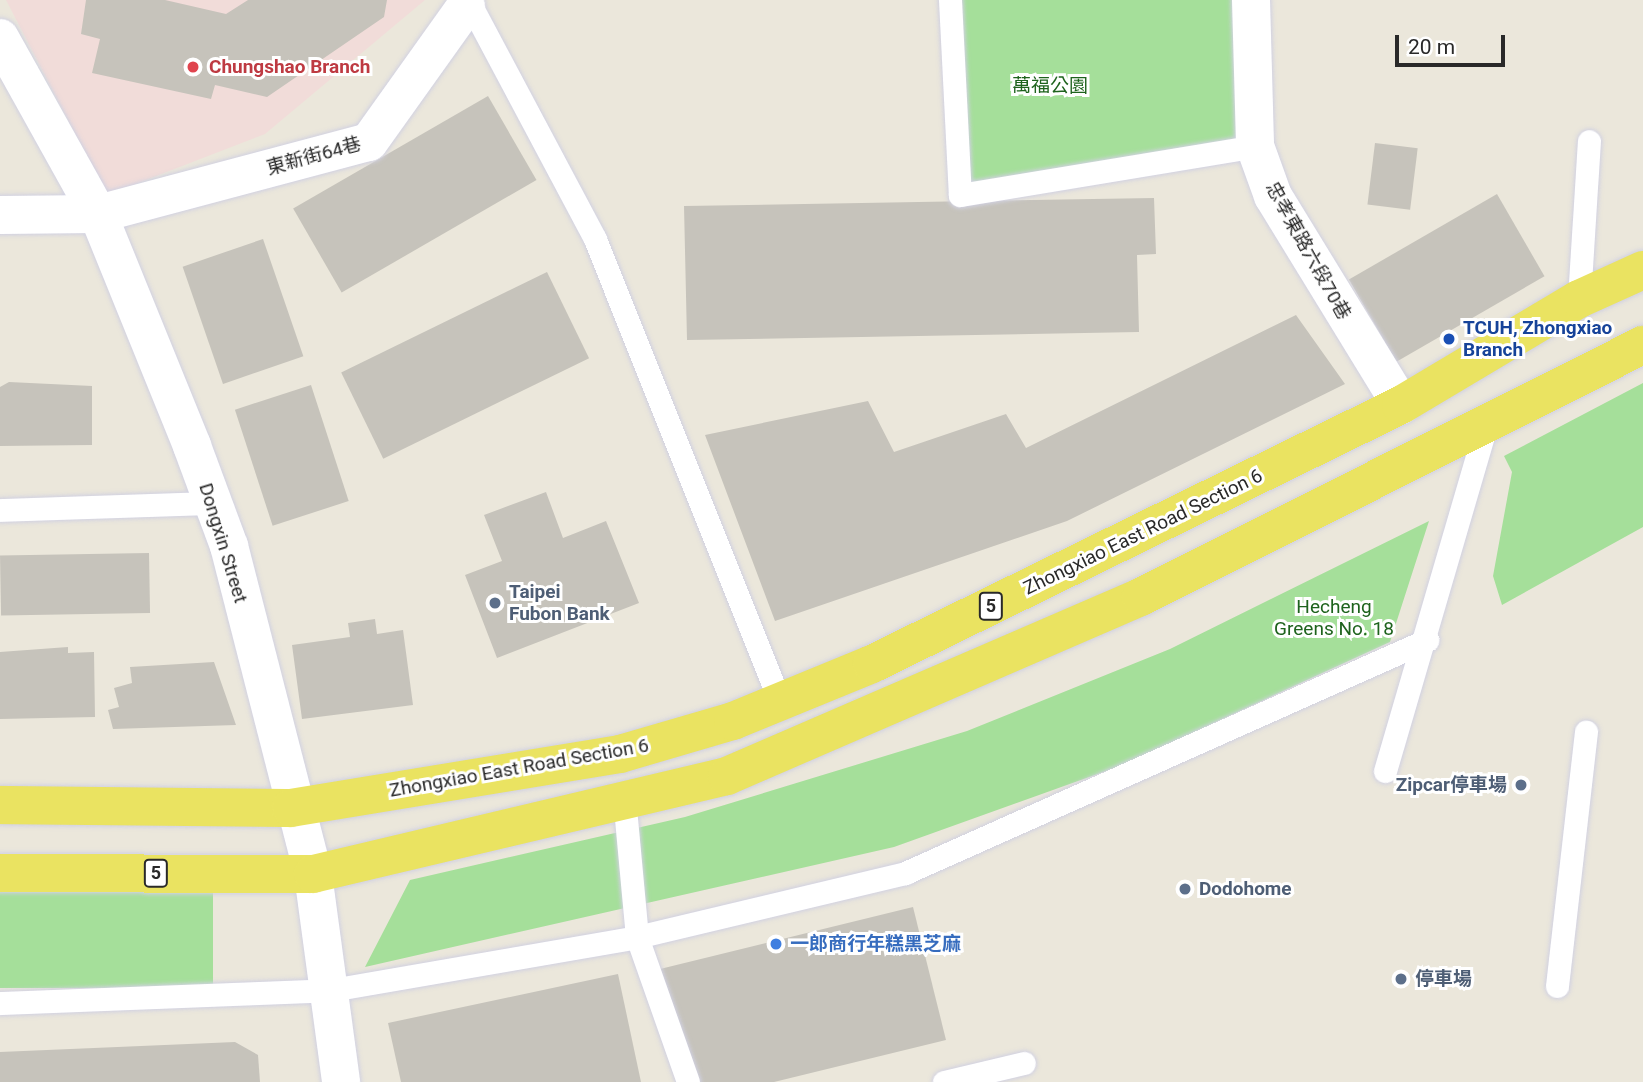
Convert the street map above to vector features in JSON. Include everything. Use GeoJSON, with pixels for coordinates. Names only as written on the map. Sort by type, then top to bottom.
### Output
{"type":"FeatureCollection","features":[{"type":"Feature","properties":{"kind":"main road","name":"Zhongxiao East Road Section 6"},"geometry":{"type":"LineString","coordinates":[[0,805],[292,807],[620,754],[780,702],[884,658],[1401,405],[1579,299],[1643,270]]}},
{"type":"Feature","properties":{"kind":"main road","name":"5"},"geometry":{"type":"LineString","coordinates":[[0,873],[313,874],[624,797],[727,776],[899,706],[1140,597],[1485,428],[1643,345]]}},
{"type":"Feature","properties":{"kind":"street","name":"忠孝東路六段70巷"},"geometry":{"type":"LineString","coordinates":[[1251,0],[1255,146],[1273,196],[1401,405]]}},
{"type":"Feature","properties":{"kind":"street","name":"東新街64巷"},"geometry":{"type":"LineString","coordinates":[[0,215],[97,214],[369,142],[467,3]]}},
{"type":"Feature","properties":{"kind":"street","name":"Dongxin Street"},"geometry":{"type":"LineString","coordinates":[[0,38],[97,214],[213,503],[292,807],[313,874],[331,990],[341,1082]]}},
{"type":"Feature","properties":{"kind":"lane"},"geometry":{"type":"LineString","coordinates":[[950,0],[960,195],[1255,146]]}},
{"type":"Feature","properties":{"kind":"lane"},"geometry":{"type":"LineString","coordinates":[[467,3],[594,239],[780,702]]}},
{"type":"Feature","properties":{"kind":"lane"},"geometry":{"type":"LineString","coordinates":[[1579,299],[1589,141]]}},
{"type":"Feature","properties":{"kind":"lane"},"geometry":{"type":"LineString","coordinates":[[1385,771],[1427,640],[1485,428]]}},
{"type":"Feature","properties":{"kind":"lane"},"geometry":{"type":"LineString","coordinates":[[0,510],[213,503]]}},
{"type":"Feature","properties":{"kind":"lane"},"geometry":{"type":"LineString","coordinates":[[0,1003],[331,990],[637,937],[905,873],[1427,640]]}},
{"type":"Feature","properties":{"kind":"lane"},"geometry":{"type":"LineString","coordinates":[[1557,986],[1586,732]]}},
{"type":"Feature","properties":{"kind":"lane"},"geometry":{"type":"LineString","coordinates":[[624,797],[637,937],[688,1082]]}},
{"type":"Feature","properties":{"kind":"lane"},"geometry":{"type":"LineString","coordinates":[[944,1082],[1024,1063]]}},
{"type":"Feature","properties":{"kind":"shaded area","name":"Chungshao Branch"},"geometry":{"type":"Polygon","coordinates":[[[6,0],[425,0],[265,134],[107,195],[6,0]]]}},
{"type":"Feature","properties":{"kind":"green space","name":"萬福公園"},"geometry":{"type":"Polygon","coordinates":[[[956,0],[1242,0],[1245,140],[965,188],[956,0]]]}},
{"type":"Feature","properties":{"kind":"green space"},"geometry":{"type":"Polygon","coordinates":[[[1643,383],[1643,527],[1502,605],[1493,576],[1512,472],[1504,456],[1643,383]]]}},
{"type":"Feature","properties":{"kind":"green space","name":"Hecheng Greens No. 18"},"geometry":{"type":"Polygon","coordinates":[[[1429,521],[1390,642],[1120,766],[894,847],[365,967],[410,880],[685,817],[967,731],[1170,649],[1429,521]]]}},
{"type":"Feature","properties":{"kind":"green space"},"geometry":{"type":"Polygon","coordinates":[[[0,889],[213,889],[213,988],[0,988],[0,889]]]}},
{"type":"Feature","properties":{"kind":"building"},"geometry":{"type":"Polygon","coordinates":[[[86,0],[165,0],[226,14],[248,0],[387,0],[384,17],[267,97],[215,85],[211,99],[92,73],[100,39],[81,34],[86,0]]]}},
{"type":"Feature","properties":{"kind":"building"},"geometry":{"type":"Polygon","coordinates":[[[488,96],[536,180],[342,293],[293,208],[488,96]]]}},
{"type":"Feature","properties":{"kind":"building"},"geometry":{"type":"Polygon","coordinates":[[[1375,143],[1418,148],[1410,210],[1367,205],[1375,143]]]}},
{"type":"Feature","properties":{"kind":"building"},"geometry":{"type":"Polygon","coordinates":[[[1497,194],[1544,276],[1396,362],[1349,280],[1497,194]]]}},
{"type":"Feature","properties":{"kind":"building"},"geometry":{"type":"Polygon","coordinates":[[[1154,198],[1156,254],[1137,255],[1139,332],[687,340],[684,206],[1154,198]]]}},
{"type":"Feature","properties":{"kind":"building"},"geometry":{"type":"Polygon","coordinates":[[[263,239],[303,356],[223,384],[183,267],[263,239]]]}},
{"type":"Feature","properties":{"kind":"building"},"geometry":{"type":"Polygon","coordinates":[[[547,272],[589,358],[383,459],[341,372],[547,272]]]}},
{"type":"Feature","properties":{"kind":"building"},"geometry":{"type":"Polygon","coordinates":[[[1296,315],[1345,384],[1067,521],[775,621],[705,435],[868,401],[894,452],[1006,414],[1026,448],[1296,315]]]}},
{"type":"Feature","properties":{"kind":"building"},"geometry":{"type":"Polygon","coordinates":[[[9,382],[92,386],[92,445],[0,446],[0,387],[9,382]]]}},
{"type":"Feature","properties":{"kind":"building"},"geometry":{"type":"Polygon","coordinates":[[[311,385],[349,501],[273,526],[235,410],[311,385]]]}},
{"type":"Feature","properties":{"kind":"building"},"geometry":{"type":"Polygon","coordinates":[[[546,492],[563,538],[606,521],[639,603],[497,658],[465,575],[502,561],[484,515],[546,492]]]}},
{"type":"Feature","properties":{"kind":"building"},"geometry":{"type":"Polygon","coordinates":[[[149,553],[150,613],[1,616],[0,556],[149,553]]]}},
{"type":"Feature","properties":{"kind":"building"},"geometry":{"type":"Polygon","coordinates":[[[375,619],[377,634],[403,630],[413,705],[302,719],[292,645],[350,637],[348,623],[375,619]]]}},
{"type":"Feature","properties":{"kind":"building"},"geometry":{"type":"Polygon","coordinates":[[[68,647],[68,653],[94,652],[95,717],[0,719],[0,652],[68,647]]]}},
{"type":"Feature","properties":{"kind":"building"},"geometry":{"type":"Polygon","coordinates":[[[214,662],[236,725],[113,729],[108,710],[119,707],[114,688],[132,683],[130,667],[214,662]]]}},
{"type":"Feature","properties":{"kind":"building"},"geometry":{"type":"Polygon","coordinates":[[[913,907],[946,1040],[774,1082],[684,1082],[656,970],[913,907]]]}},
{"type":"Feature","properties":{"kind":"building"},"geometry":{"type":"Polygon","coordinates":[[[618,974],[641,1082],[401,1082],[388,1023],[618,974]]]}},
{"type":"Feature","properties":{"kind":"building"},"geometry":{"type":"Polygon","coordinates":[[[235,1042],[258,1055],[260,1082],[0,1082],[0,1052],[235,1042]]]}},
{"type":"Feature","properties":{"kind":"place","name":"Chungshao Branch"},"geometry":{"type":"Point","coordinates":[193,67]}},
{"type":"Feature","properties":{"kind":"place","name":"TCUH, Zhongxiao Branch"},"geometry":{"type":"Point","coordinates":[1449,339]}},
{"type":"Feature","properties":{"kind":"place","name":"Taipei Fubon Bank"},"geometry":{"type":"Point","coordinates":[495,603]}},
{"type":"Feature","properties":{"kind":"place","name":"Zipcar停車場"},"geometry":{"type":"Point","coordinates":[1521,785]}},
{"type":"Feature","properties":{"kind":"place","name":"Dodohome"},"geometry":{"type":"Point","coordinates":[1185,889]}},
{"type":"Feature","properties":{"kind":"place","name":"一郎商行年糕黑芝麻"},"geometry":{"type":"Point","coordinates":[776,944]}},
{"type":"Feature","properties":{"kind":"place","name":"停車場"},"geometry":{"type":"Point","coordinates":[1401,979]}}]}
